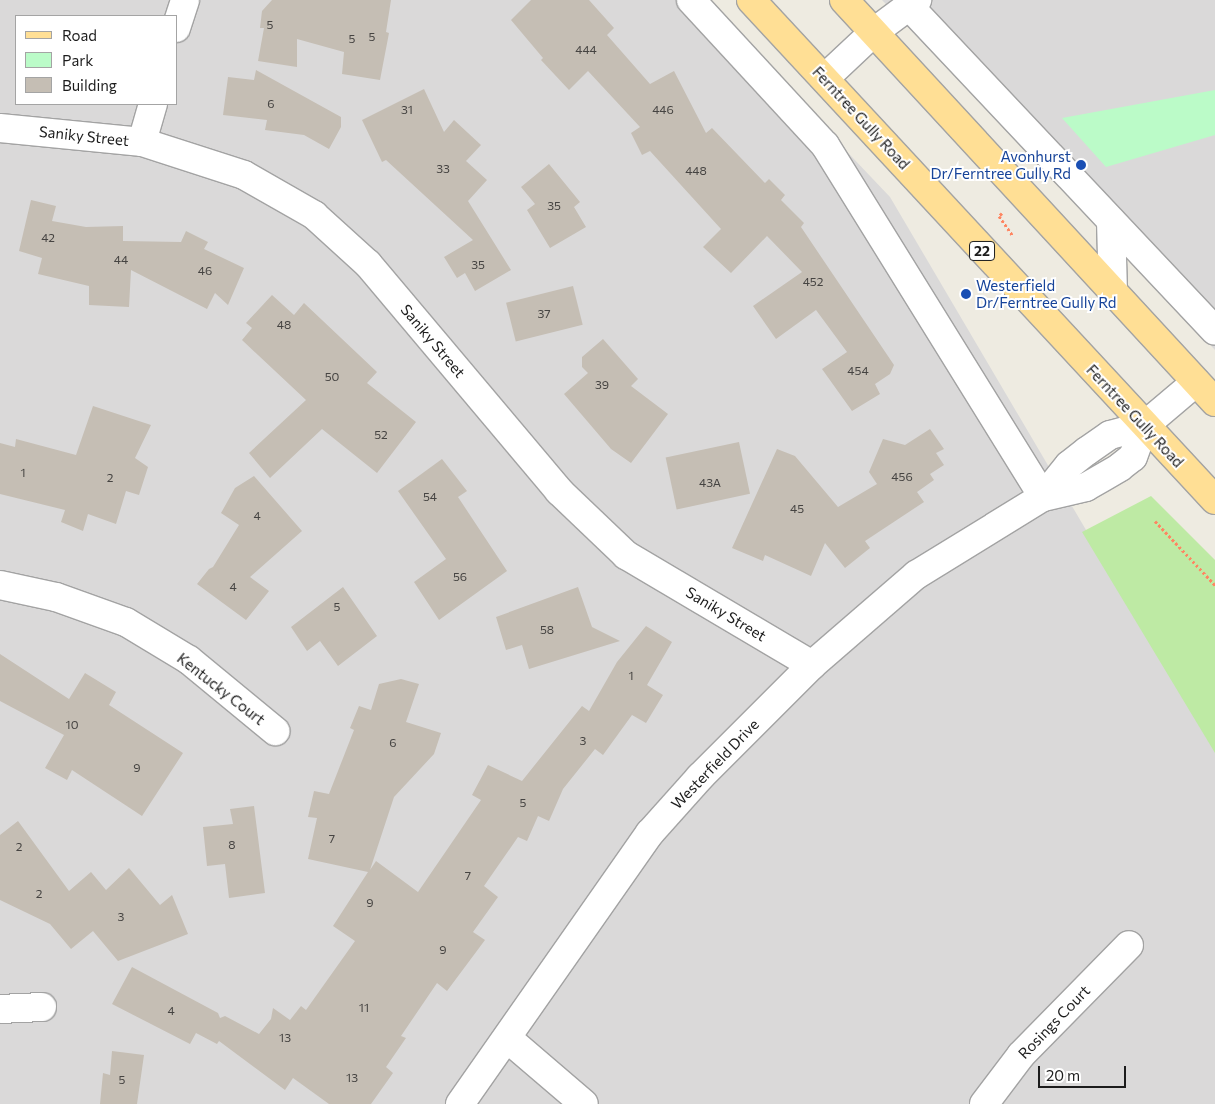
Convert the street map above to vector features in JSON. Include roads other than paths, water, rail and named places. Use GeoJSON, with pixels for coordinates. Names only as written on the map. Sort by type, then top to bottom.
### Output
{"type":"FeatureCollection","features":[{"type":"Feature","properties":{"kind":"main road","name":"Ferntree Gully Road"},"geometry":{"type":"LineString","coordinates":[[751,0],[825,78],[1144,426],[1215,500]]}},
{"type":"Feature","properties":{"kind":"main road"},"geometry":{"type":"LineString","coordinates":[[844,0],[1215,402]]}},
{"type":"Feature","properties":{"kind":"street"},"geometry":{"type":"LineString","coordinates":[[178,22],[185,0]]}},
{"type":"Feature","properties":{"kind":"street"},"geometry":{"type":"LineString","coordinates":[[691,0],[826,145],[1043,497]]}},
{"type":"Feature","properties":{"kind":"street"},"geometry":{"type":"LineString","coordinates":[[825,78],[874,32],[913,3],[1111,221],[1215,331]]}},
{"type":"Feature","properties":{"kind":"street"},"geometry":{"type":"LineString","coordinates":[[142,142],[153,105]]}},
{"type":"Feature","properties":{"kind":"street","name":"Saniky Street"},"geometry":{"type":"LineString","coordinates":[[0,128],[142,142],[244,175],[314,215],[368,264],[559,491],[626,555],[812,665]]}},
{"type":"Feature","properties":{"kind":"street"},"geometry":{"type":"LineString","coordinates":[[1111,221],[1113,293]]}},
{"type":"Feature","properties":{"kind":"street","name":"Westerfield Drive"},"geometry":{"type":"LineString","coordinates":[[460,1104],[650,833],[700,777],[812,665],[916,575],[1043,497],[1086,487],[1120,467],[1132,457],[1144,426],[1196,382]]}},
{"type":"Feature","properties":{"kind":"street","name":"Kentucky Court"},"geometry":{"type":"LineString","coordinates":[[0,585],[56,597],[126,622],[189,660],[275,732]]}},
{"type":"Feature","properties":{"kind":"street","name":"Rosings Court"},"geometry":{"type":"LineString","coordinates":[[984,1104],[1021,1055],[1129,945]]}},
{"type":"Feature","properties":{"kind":"street"},"geometry":{"type":"LineString","coordinates":[[0,1009],[42,1007]]}},
{"type":"Feature","properties":{"kind":"street"},"geometry":{"type":"LineString","coordinates":[[507,1038],[584,1104]]}},
{"type":"Feature","properties":{"kind":"place","name":"Avonhurst Dr/Ferntree Gully Rd"},"geometry":{"type":"Point","coordinates":[1081,165]}},
{"type":"Feature","properties":{"kind":"place","name":"Westerfield Dr/Ferntree Gully Rd"},"geometry":{"type":"Point","coordinates":[966,294]}}]}
